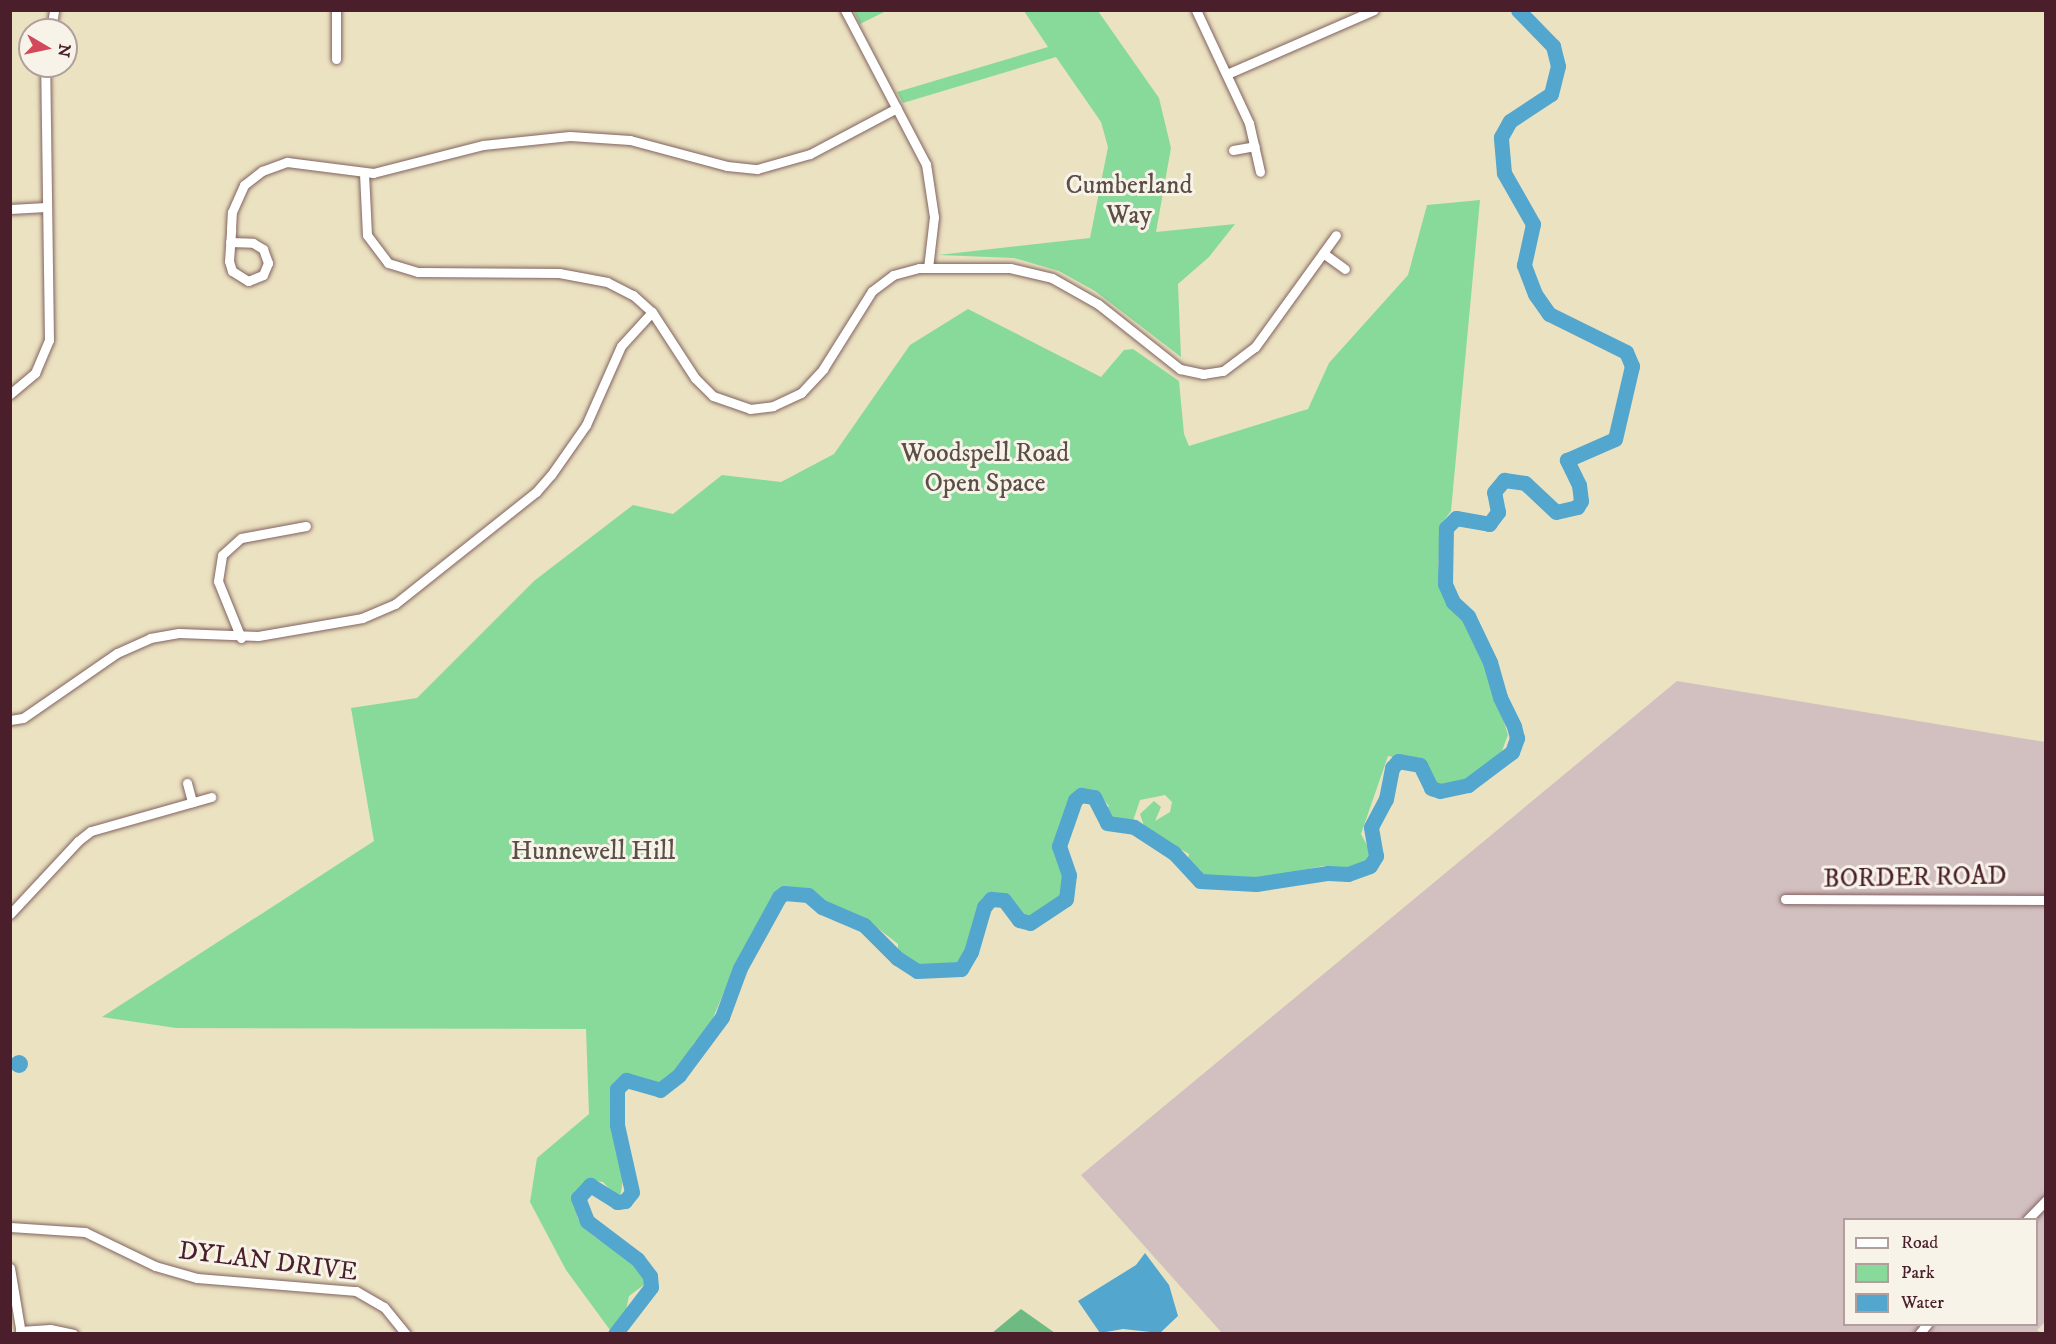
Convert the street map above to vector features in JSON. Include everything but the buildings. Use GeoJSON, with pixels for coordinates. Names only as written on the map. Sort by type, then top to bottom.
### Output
{"type":"FeatureCollection","features":[{"type":"Feature","properties":{"kind":"street"},"geometry":{"type":"LineString","coordinates":[[336,10],[336,59]]}},
{"type":"Feature","properties":{"kind":"street"},"geometry":{"type":"LineString","coordinates":[[845,10],[926,164],[932,191],[934,217],[928,268]]}},
{"type":"Feature","properties":{"kind":"street"},"geometry":{"type":"LineString","coordinates":[[1196,10],[1227,74],[1256,146],[1260,172]]}},
{"type":"Feature","properties":{"kind":"street"},"geometry":{"type":"LineString","coordinates":[[1227,74],[1374,10]]}},
{"type":"Feature","properties":{"kind":"street"},"geometry":{"type":"LineString","coordinates":[[10,394],[36,373],[48,348],[45,78]]}},
{"type":"Feature","properties":{"kind":"street"},"geometry":{"type":"LineString","coordinates":[[230,242],[253,243],[263,249],[268,260],[262,275],[248,281],[236,276],[230,267],[230,242],[235,200],[244,185],[262,171],[297,162],[364,173],[392,170],[483,145],[550,136],[630,140],[727,166],[776,167],[810,154],[897,108]]}},
{"type":"Feature","properties":{"kind":"street"},"geometry":{"type":"LineString","coordinates":[[1233,150],[1256,146]]}},
{"type":"Feature","properties":{"kind":"street"},"geometry":{"type":"LineString","coordinates":[[364,173],[367,236],[381,257],[397,267],[418,272],[579,274],[625,290],[652,312],[685,364],[713,396],[733,406],[764,408],[795,397],[815,380],[858,309],[880,284],[900,272],[928,268],[1010,268],[1052,278],[1098,304],[1180,369],[1211,374],[1246,357],[1336,235]]}},
{"type":"Feature","properties":{"kind":"street"},"geometry":{"type":"LineString","coordinates":[[10,209],[46,207]]}},
{"type":"Feature","properties":{"kind":"street"},"geometry":{"type":"LineString","coordinates":[[1323,253],[1345,269]]}},
{"type":"Feature","properties":{"kind":"street"},"geometry":{"type":"LineString","coordinates":[[10,720],[23,718],[117,653],[150,638],[179,633],[241,638],[371,616],[395,604],[551,475],[586,425],[621,346],[652,312]]}},
{"type":"Feature","properties":{"kind":"street"},"geometry":{"type":"LineString","coordinates":[[241,638],[218,581],[222,555],[241,538],[306,526]]}},
{"type":"Feature","properties":{"kind":"street"},"geometry":{"type":"LineString","coordinates":[[187,783],[192,802]]}},
{"type":"Feature","properties":{"kind":"street"},"geometry":{"type":"LineString","coordinates":[[10,914],[84,836],[108,825],[211,797]]}},
{"type":"Feature","properties":{"kind":"street","name":"BORDER ROAD"},"geometry":{"type":"LineString","coordinates":[[1785,899],[2046,900]]}},
{"type":"Feature","properties":{"kind":"street"},"geometry":{"type":"LineString","coordinates":[[2029,1218],[2046,1200]]}},
{"type":"Feature","properties":{"kind":"street","name":"DYLAN DRIVE"},"geometry":{"type":"LineString","coordinates":[[10,1227],[85,1232],[155,1266],[197,1278],[356,1291],[384,1307],[406,1334]]}},
{"type":"Feature","properties":{"kind":"street"},"geometry":{"type":"LineString","coordinates":[[10,1268],[21,1332],[50,1329],[73,1334]]}},
{"type":"Feature","properties":{"kind":"shaded area"},"geometry":{"type":"Polygon","coordinates":[[[1677,681],[2045,742],[2046,1321],[2037,1330],[2041,1333],[1222,1333],[1081,1175],[1677,681]]]}},
{"type":"Feature","properties":{"kind":"green space"},"geometry":{"type":"Polygon","coordinates":[[[854,11],[886,11],[860,24],[854,11]]]}},
{"type":"Feature","properties":{"kind":"green space","name":"Cumberland Way"},"geometry":{"type":"Polygon","coordinates":[[[1024,11],[1098,11],[1159,98],[1171,148],[1156,232],[1235,224],[1209,257],[1178,284],[1181,357],[1095,291],[1059,271],[1014,258],[938,255],[1090,238],[1108,147],[1101,122],[1056,57],[903,103],[897,92],[1048,47],[1024,11]]]}},
{"type":"Feature","properties":{"kind":"green space","name":"Hunnewell Hill"},"geometry":{"type":"Polygon","coordinates":[[[1480,200],[1451,511],[1442,523],[1438,564],[1441,586],[1463,619],[1488,668],[1508,735],[1499,759],[1468,780],[1444,788],[1432,781],[1424,763],[1388,756],[1361,834],[1370,851],[1365,862],[1351,869],[1323,866],[1250,881],[1204,879],[1197,873],[1201,871],[1188,859],[1189,854],[1145,829],[1140,814],[1154,801],[1161,807],[1155,821],[1170,812],[1172,802],[1165,795],[1140,800],[1133,821],[1114,824],[1102,812],[1109,806],[1102,798],[1084,793],[1066,810],[1058,828],[1055,854],[1067,884],[1061,900],[1048,903],[1032,919],[1023,917],[1008,899],[990,900],[958,967],[908,964],[909,960],[898,952],[898,944],[870,922],[832,907],[815,893],[799,887],[776,891],[731,975],[708,1030],[694,1043],[674,1074],[661,1087],[640,1078],[629,1079],[614,1094],[611,1119],[623,1179],[621,1193],[617,1197],[603,1182],[587,1180],[572,1195],[578,1219],[595,1237],[621,1253],[644,1277],[645,1284],[629,1296],[625,1315],[616,1328],[610,1330],[566,1270],[530,1202],[537,1158],[589,1114],[586,1029],[176,1028],[102,1017],[374,841],[351,708],[417,698],[534,581],[633,505],[673,514],[722,475],[781,482],[834,454],[910,345],[968,309],[1101,377],[1124,350],[1133,349],[1179,381],[1184,434],[1189,446],[1308,409],[1329,363],[1408,275],[1427,205],[1480,200]]]}},
{"type":"Feature","properties":{"kind":"green space"},"geometry":{"type":"Polygon","coordinates":[[[1021,1309],[1055,1333],[992,1333],[1021,1309]]]}},
{"type":"Feature","properties":{"kind":"water"},"geometry":{"type":"Polygon","coordinates":[[[19,1055],[25,1058],[28,1064],[25,1070],[19,1073],[13,1070],[10,1064],[13,1058],[19,1055]]]}},
{"type":"Feature","properties":{"kind":"water"},"geometry":{"type":"Polygon","coordinates":[[[1145,1253],[1169,1285],[1178,1316],[1160,1333],[1123,1329],[1100,1333],[1078,1301],[1136,1265],[1145,1253]]]}},
{"type":"Feature","properties":{"kind":"waterway"},"geometry":{"type":"LineString","coordinates":[[615,1334],[651,1287],[650,1276],[637,1259],[587,1221],[578,1198],[590,1185],[617,1202],[625,1201],[632,1192],[617,1125],[617,1089],[626,1080],[660,1090],[679,1075],[722,1017],[740,968],[779,897],[784,893],[808,895],[822,907],[864,925],[897,958],[917,971],[961,969],[971,952],[984,907],[991,899],[1004,900],[1019,920],[1030,923],[1066,899],[1069,875],[1059,846],[1075,800],[1081,795],[1094,797],[1107,823],[1134,827],[1174,853],[1200,881],[1256,884],[1328,873],[1348,874],[1370,866],[1376,856],[1371,827],[1386,799],[1392,768],[1398,761],[1420,765],[1431,788],[1440,791],[1468,785],[1512,752],[1517,738],[1514,726],[1500,697],[1490,662],[1468,616],[1453,602],[1445,584],[1446,528],[1456,518],[1489,524],[1498,512],[1494,492],[1504,480],[1525,483],[1556,512],[1577,507],[1581,501],[1579,485],[1567,460],[1615,439],[1632,366],[1626,352],[1549,314],[1535,294],[1524,265],[1533,224],[1504,173],[1501,137],[1510,121],[1551,94],[1558,66],[1553,46],[1518,10]]}},
{"type":"Feature","properties":{"kind":"park label","name":"Woodspell Road Open Space"},"geometry":{"type":"Point","coordinates":[985,469]}}]}
